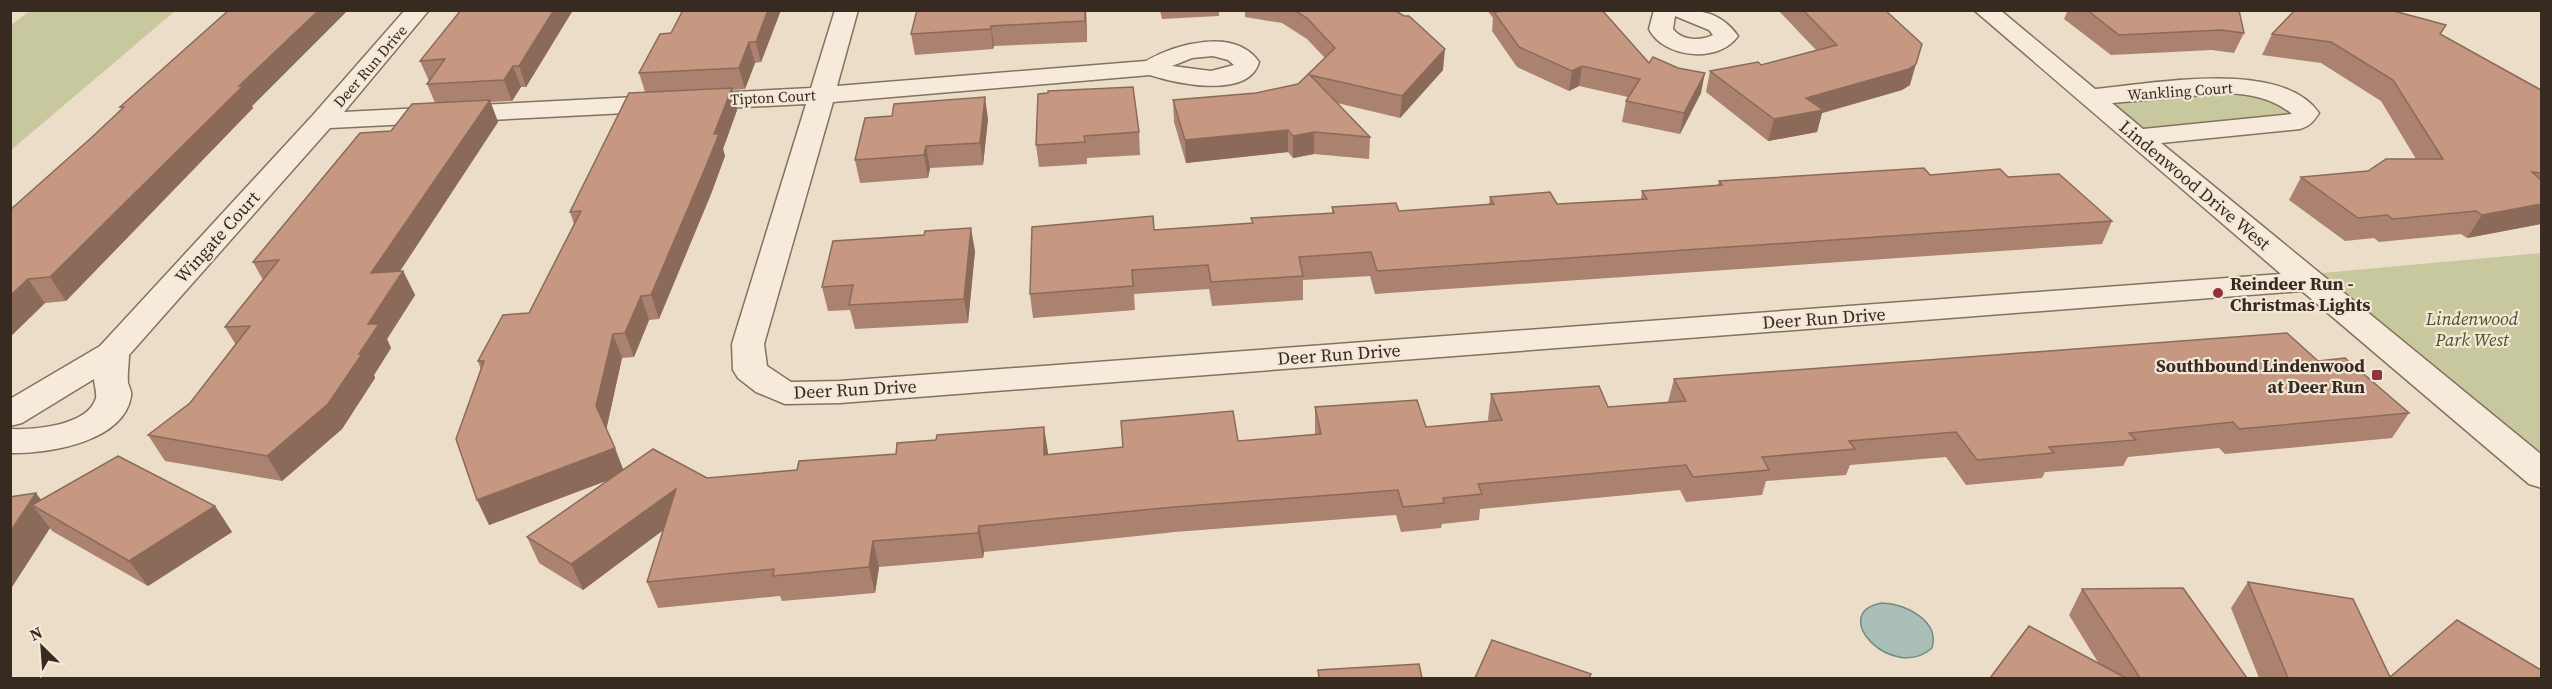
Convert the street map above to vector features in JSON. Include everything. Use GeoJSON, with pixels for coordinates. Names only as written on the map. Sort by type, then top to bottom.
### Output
{"type":"FeatureCollection","features":[{"type":"Feature","properties":{"kind":"street","name":"Deer Run Drive"},"geometry":{"type":"LineString","coordinates":[[322,121],[418,10]]}},
{"type":"Feature","properties":{"kind":"street","name":"Deer Run Drive"},"geometry":{"type":"LineString","coordinates":[[848,10],[748,344],[750,370],[768,384],[785,393],[840,392],[2308,281]]}},
{"type":"Feature","properties":{"kind":"street"},"geometry":{"type":"LineString","coordinates":[[1665,10],[1660,26],[1663,35],[1672,41],[1686,45],[1716,45],[1726,36],[1717,25],[1680,10]]}},
{"type":"Feature","properties":{"kind":"street","name":"Lindenwood Drive West"},"geometry":{"type":"LineString","coordinates":[[1985,10],[2541,475]]}},
{"type":"Feature","properties":{"kind":"street","name":"Tipton Court"},"geometry":{"type":"LineString","coordinates":[[322,121],[824,94],[1152,68]]}},
{"type":"Feature","properties":{"kind":"street","name":"Wankling Court"},"geometry":{"type":"LineString","coordinates":[[2091,97],[2250,86],[2274,93],[2294,103],[2306,113],[2300,121],[2282,124],[2138,137]]}},
{"type":"Feature","properties":{"kind":"street","name":"Wingate Court"},"geometry":{"type":"LineString","coordinates":[[10,415],[112,353],[322,121]]}},
{"type":"Feature","properties":{"kind":"street"},"geometry":{"type":"LineString","coordinates":[[10,441],[26,443],[64,435],[92,424],[109,410],[114,395],[112,353]]}},
{"type":"Feature","properties":{"kind":"green space"},"geometry":{"type":"Polygon","coordinates":[[[30,11],[175,11],[11,150],[11,25],[30,11]]]}},
{"type":"Feature","properties":{"kind":"green space"},"geometry":{"type":"Polygon","coordinates":[[[2225,85],[2306,113],[2138,137],[2091,97],[2225,85]]]}},
{"type":"Feature","properties":{"kind":"green space","name":"Lindenwood Park West"},"geometry":{"type":"Polygon","coordinates":[[[2541,253],[2541,475],[2301,275],[2541,253]]]}},
{"type":"Feature","properties":{"kind":"water"},"geometry":{"type":"Polygon","coordinates":[[[1882,603],[1901,607],[1919,615],[1931,629],[1932,648],[1916,657],[1900,657],[1884,652],[1871,642],[1863,631],[1861,619],[1866,609],[1882,603]]]}},
{"type":"Feature","properties":{"kind":"building"},"geometry":{"type":"Polygon","coordinates":[[[229,10],[319,10],[239,86],[243,86],[50,277],[28,279],[10,296],[10,210],[124,107],[120,107],[229,10]]]}},
{"type":"Feature","properties":{"kind":"building"},"geometry":{"type":"Polygon","coordinates":[[[461,10],[554,10],[519,66],[513,66],[504,80],[427,84],[445,59],[420,61],[461,10]]]}},
{"type":"Feature","properties":{"kind":"building"},"geometry":{"type":"Polygon","coordinates":[[[683,10],[768,10],[756,42],[749,42],[739,68],[639,73],[660,34],[671,33],[683,10]]]}},
{"type":"Feature","properties":{"kind":"building"},"geometry":{"type":"Polygon","coordinates":[[[917,10],[1085,10],[1085,21],[991,26],[991,29],[911,34],[917,10]]]}},
{"type":"Feature","properties":{"kind":"building"},"geometry":{"type":"Polygon","coordinates":[[[1294,10],[1394,10],[1404,16],[1409,16],[1445,49],[1402,96],[1310,75],[1370,137],[1314,132],[1293,136],[1288,130],[1185,140],[1173,100],[1256,93],[1298,84],[1335,48],[1307,18],[1294,10]]]}},
{"type":"Feature","properties":{"kind":"building"},"geometry":{"type":"Polygon","coordinates":[[[1504,10],[1602,10],[1649,63],[1653,57],[1678,68],[1705,73],[1684,113],[1626,101],[1640,79],[1582,66],[1572,71],[1519,47],[1494,12],[1504,10]]]}},
{"type":"Feature","properties":{"kind":"building"},"geometry":{"type":"Polygon","coordinates":[[[1803,10],[1885,10],[1922,44],[1916,64],[1909,69],[1806,98],[1823,110],[1774,119],[1710,71],[1758,62],[1761,65],[1837,45],[1803,10]]]}},
{"type":"Feature","properties":{"kind":"building"},"geometry":{"type":"Polygon","coordinates":[[[2087,10],[2239,10],[2244,33],[2221,30],[2119,35],[2087,10]]]}},
{"type":"Feature","properties":{"kind":"building"},"geometry":{"type":"Polygon","coordinates":[[[2295,10],[2395,10],[2446,25],[2440,34],[2541,90],[2541,173],[2532,172],[2541,180],[2541,204],[2482,215],[2476,211],[2393,219],[2387,215],[2358,218],[2301,177],[2368,171],[2386,159],[2443,159],[2393,80],[2331,42],[2272,34],[2295,10]]]}},
{"type":"Feature","properties":{"kind":"building"},"geometry":{"type":"Polygon","coordinates":[[[1133,87],[1139,132],[1084,136],[1085,142],[1036,145],[1038,94],[1048,93],[1048,91],[1133,87]]]}},
{"type":"Feature","properties":{"kind":"building"},"geometry":{"type":"Polygon","coordinates":[[[732,88],[714,134],[719,134],[651,295],[641,296],[625,333],[613,334],[596,406],[615,448],[477,500],[456,439],[484,361],[478,361],[503,315],[529,313],[581,211],[570,212],[629,93],[732,88]]]}},
{"type":"Feature","properties":{"kind":"building"},"geometry":{"type":"Polygon","coordinates":[[[985,97],[980,143],[926,146],[924,155],[855,160],[865,118],[892,116],[894,104],[985,97]]]}},
{"type":"Feature","properties":{"kind":"building"},"geometry":{"type":"Polygon","coordinates":[[[490,100],[371,273],[403,271],[368,324],[379,324],[328,404],[267,456],[148,435],[190,403],[250,326],[225,327],[279,260],[253,262],[360,133],[391,131],[412,104],[490,100]]]}},
{"type":"Feature","properties":{"kind":"building"},"geometry":{"type":"Polygon","coordinates":[[[1924,168],[1930,175],[2000,169],[2008,177],[2059,174],[2112,221],[1377,271],[1371,252],[1299,257],[1303,276],[1211,282],[1208,265],[1132,270],[1133,286],[1030,294],[1032,227],[1153,216],[1154,230],[1253,223],[1251,218],[1334,213],[1332,207],[1396,203],[1399,211],[1494,204],[1490,197],[1550,192],[1557,204],[1647,199],[1642,191],[1722,185],[1719,181],[1924,168]]]}},
{"type":"Feature","properties":{"kind":"building"},"geometry":{"type":"Polygon","coordinates":[[[971,228],[964,299],[849,305],[853,285],[822,287],[833,241],[924,235],[925,231],[971,228]]]}},
{"type":"Feature","properties":{"kind":"building"},"geometry":{"type":"Polygon","coordinates":[[[2287,333],[2318,361],[2345,358],[2409,413],[2239,429],[2233,422],[2129,433],[2136,440],[2049,447],[2054,453],[1977,460],[1956,432],[1849,441],[1855,449],[1762,457],[1769,470],[1693,477],[1686,465],[1478,484],[1482,494],[1443,498],[1444,503],[1403,507],[1398,490],[1174,507],[979,526],[978,533],[873,541],[869,567],[773,576],[774,569],[647,582],[676,489],[571,564],[527,537],[653,449],[707,478],[797,470],[799,461],[896,454],[897,443],[936,440],[937,435],[1044,427],[1044,455],[1123,447],[1121,421],[1233,411],[1238,441],[1321,434],[1315,407],[1417,400],[1426,427],[1502,420],[1491,394],[1599,386],[1608,407],[1686,401],[1674,379],[2287,333]]]}},
{"type":"Feature","properties":{"kind":"building"},"geometry":{"type":"Polygon","coordinates":[[[118,456],[215,506],[129,561],[32,505],[118,456]]]}},
{"type":"Feature","properties":{"kind":"building"},"geometry":{"type":"Polygon","coordinates":[[[36,493],[10,532],[10,497],[36,493]]]}},
{"type":"Feature","properties":{"kind":"building"},"geometry":{"type":"Polygon","coordinates":[[[2248,582],[2353,599],[2390,677],[2457,620],[2541,670],[2541,678],[2288,678],[2248,582]]]}},
{"type":"Feature","properties":{"kind":"building"},"geometry":{"type":"Polygon","coordinates":[[[2183,588],[2247,678],[2140,678],[2082,589],[2183,588]]]}},
{"type":"Feature","properties":{"kind":"building"},"geometry":{"type":"Polygon","coordinates":[[[2029,626],[2126,678],[1990,678],[2029,626]]]}},
{"type":"Feature","properties":{"kind":"building"},"geometry":{"type":"Polygon","coordinates":[[[1492,640],[1591,674],[1589,678],[1475,678],[1492,640]]]}},
{"type":"Feature","properties":{"kind":"building"},"geometry":{"type":"Polygon","coordinates":[[[1419,664],[1422,678],[1319,678],[1318,670],[1419,664]]]}},
{"type":"Feature","properties":{"kind":"place","name":"Reindeer Run - Christmas Lights"},"geometry":{"type":"Point","coordinates":[2218,293]}},
{"type":"Feature","properties":{"kind":"place","name":"Southbound Lindenwood at Deer Run"},"geometry":{"type":"Point","coordinates":[2377,375]}}]}
